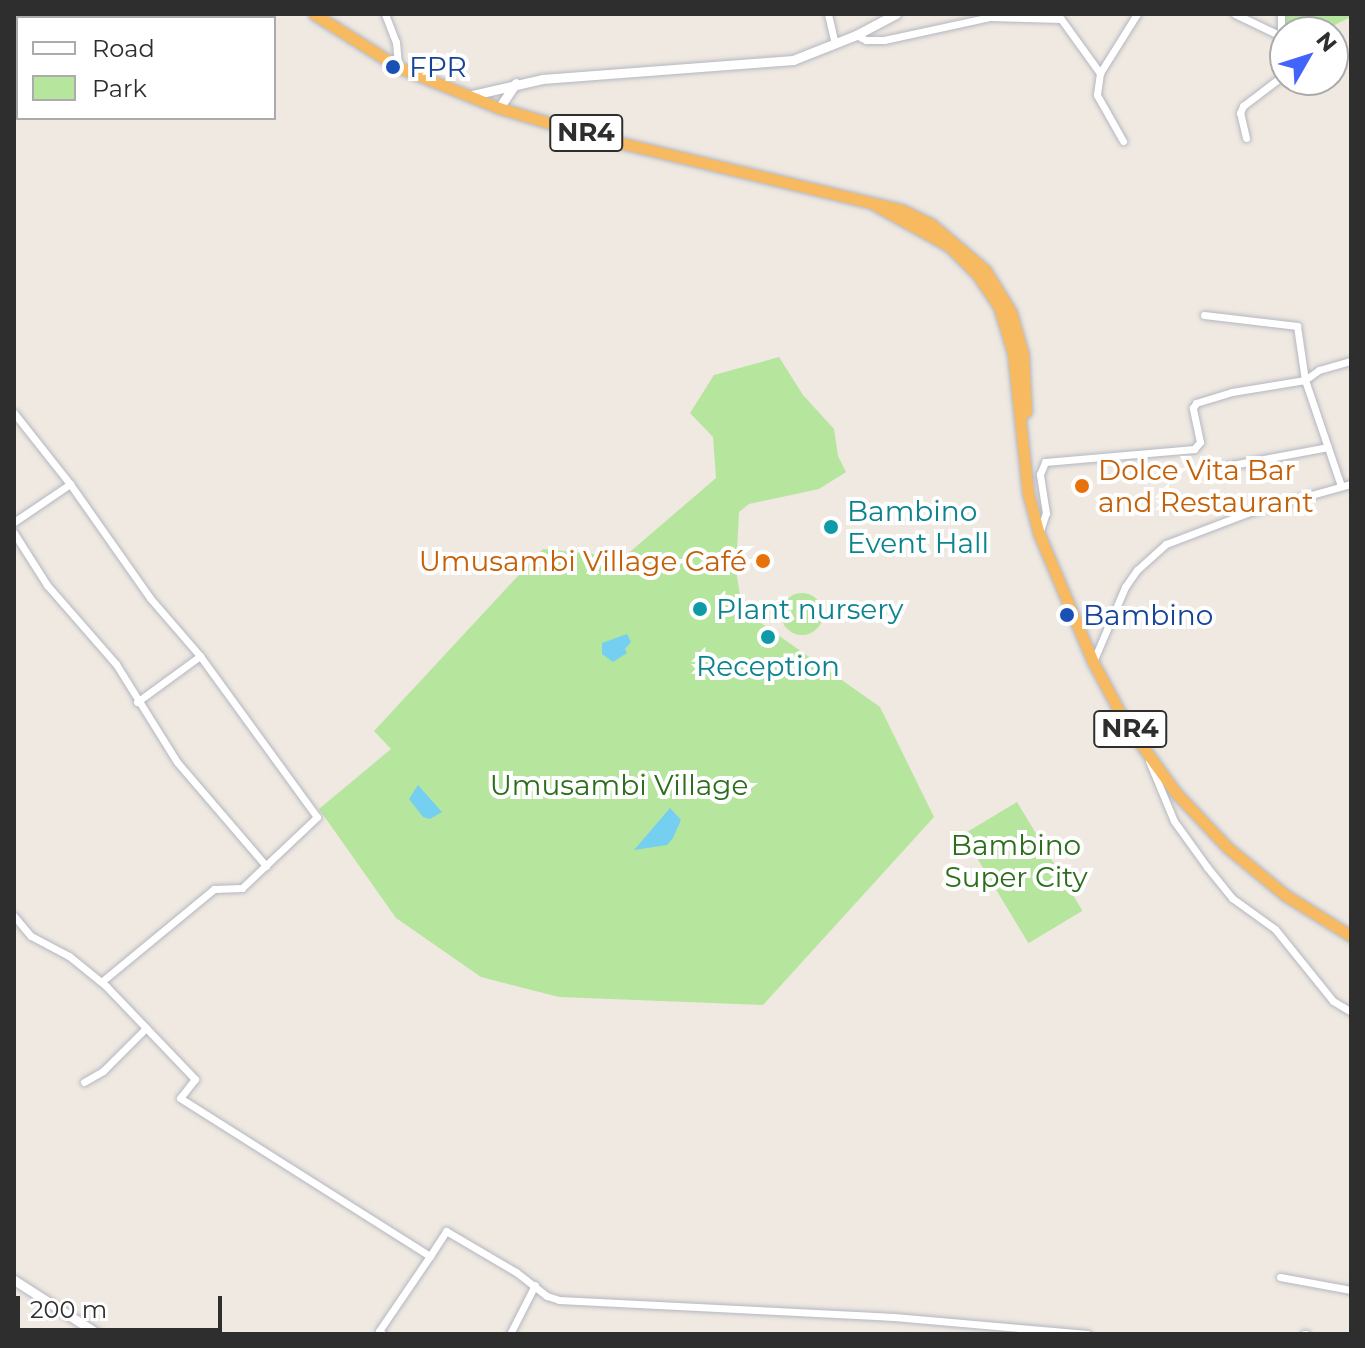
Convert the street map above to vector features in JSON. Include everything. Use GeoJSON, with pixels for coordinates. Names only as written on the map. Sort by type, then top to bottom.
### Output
{"type":"FeatureCollection","features":[{"type":"Feature","properties":{"kind":"highway","name":"NR4"},"geometry":{"type":"LineString","coordinates":[[314,14],[398,67],[499,108],[600,138],[902,210],[931,224],[971,255],[999,289],[1011,312],[1023,354],[1028,493],[1039,534],[1093,662],[1148,755],[1176,793],[1228,848],[1285,895],[1351,936]]}},
{"type":"Feature","properties":{"kind":"street"},"geometry":{"type":"LineString","coordinates":[[385,14],[396,42],[398,67]]}},
{"type":"Feature","properties":{"kind":"street"},"geometry":{"type":"LineString","coordinates":[[828,14],[835,44]]}},
{"type":"Feature","properties":{"kind":"street"},"geometry":{"type":"LineString","coordinates":[[468,96],[516,83],[793,60],[856,35],[896,14]]}},
{"type":"Feature","properties":{"kind":"street"},"geometry":{"type":"LineString","coordinates":[[1123,141],[1097,95],[1100,73],[1137,14]]}},
{"type":"Feature","properties":{"kind":"street"},"geometry":{"type":"LineString","coordinates":[[1235,14],[1269,30]]}},
{"type":"Feature","properties":{"kind":"street"},"geometry":{"type":"LineString","coordinates":[[856,35],[866,40],[884,40],[990,17],[1062,16],[1100,73]]}},
{"type":"Feature","properties":{"kind":"street"},"geometry":{"type":"LineString","coordinates":[[499,108],[516,83]]}},
{"type":"Feature","properties":{"kind":"street"},"geometry":{"type":"LineString","coordinates":[[1246,138],[1240,113],[1243,106],[1269,86]]}},
{"type":"Feature","properties":{"kind":"street"},"geometry":{"type":"LineString","coordinates":[[1204,315],[1297,326],[1305,380],[1341,486]]}},
{"type":"Feature","properties":{"kind":"street"},"geometry":{"type":"LineString","coordinates":[[1039,534],[1046,513],[1042,464],[1190,450],[1200,442],[1195,403],[1232,392],[1305,380],[1331,364],[1351,361]]}},
{"type":"Feature","properties":{"kind":"street"},"geometry":{"type":"LineString","coordinates":[[14,413],[70,484],[150,598],[200,656],[317,817],[239,889],[214,889],[101,982]]}},
{"type":"Feature","properties":{"kind":"street"},"geometry":{"type":"LineString","coordinates":[[1216,468],[1328,447]]}},
{"type":"Feature","properties":{"kind":"street"},"geometry":{"type":"LineString","coordinates":[[14,522],[70,484]]}},
{"type":"Feature","properties":{"kind":"street"},"geometry":{"type":"LineString","coordinates":[[1093,662],[1125,587],[1137,570],[1166,544],[1247,513],[1351,484]]}},
{"type":"Feature","properties":{"kind":"street"},"geometry":{"type":"LineString","coordinates":[[14,533],[47,585],[116,664],[177,762],[266,866]]}},
{"type":"Feature","properties":{"kind":"street"},"geometry":{"type":"LineString","coordinates":[[137,702],[200,656]]}},
{"type":"Feature","properties":{"kind":"street"},"geometry":{"type":"LineString","coordinates":[[1148,755],[1158,788],[1174,821],[1207,867],[1240,905],[1275,929],[1333,1001],[1351,1012]]}},
{"type":"Feature","properties":{"kind":"street"},"geometry":{"type":"LineString","coordinates":[[14,916],[31,936],[69,956],[101,982],[195,1079],[180,1098],[430,1256]]}},
{"type":"Feature","properties":{"kind":"street"},"geometry":{"type":"LineString","coordinates":[[84,1082],[103,1071],[146,1028]]}},
{"type":"Feature","properties":{"kind":"street"},"geometry":{"type":"LineString","coordinates":[[383,1334],[379,1331],[446,1231],[535,1285],[547,1296],[559,1300],[894,1317],[1087,1334]]}},
{"type":"Feature","properties":{"kind":"street"},"geometry":{"type":"LineString","coordinates":[[1280,1277],[1351,1290]]}},
{"type":"Feature","properties":{"kind":"street"},"geometry":{"type":"LineString","coordinates":[[14,1280],[98,1334]]}},
{"type":"Feature","properties":{"kind":"street"},"geometry":{"type":"LineString","coordinates":[[510,1334],[535,1285]]}},
{"type":"Feature","properties":{"kind":"green space"},"geometry":{"type":"Polygon","coordinates":[[[1283,14],[1351,14],[1349,18],[1283,14]]]}},
{"type":"Feature","properties":{"kind":"green space","name":"Umusambi Village"},"geometry":{"type":"Polygon","coordinates":[[[779,357],[803,395],[834,429],[838,456],[846,472],[819,489],[749,504],[739,512],[736,570],[741,601],[748,614],[880,707],[934,817],[763,1005],[559,997],[481,977],[396,918],[319,809],[391,749],[374,731],[543,549],[624,557],[716,478],[713,437],[690,413],[714,375],[779,357]]]}},
{"type":"Feature","properties":{"kind":"green space"},"geometry":{"type":"Polygon","coordinates":[[[802,593],[817,599],[823,614],[817,629],[802,635],[787,629],[781,614],[787,599],[802,593]]]}},
{"type":"Feature","properties":{"kind":"green space","name":"Bambino Super City"},"geometry":{"type":"Polygon","coordinates":[[[1017,802],[1082,911],[1028,943],[963,834],[1017,802]]]}},
{"type":"Feature","properties":{"kind":"water"},"geometry":{"type":"Polygon","coordinates":[[[627,634],[631,642],[625,649],[627,653],[613,662],[602,654],[602,643],[627,634]]]}},
{"type":"Feature","properties":{"kind":"water"},"geometry":{"type":"Polygon","coordinates":[[[418,785],[442,812],[430,819],[423,817],[409,799],[418,785]]]}},
{"type":"Feature","properties":{"kind":"water"},"geometry":{"type":"Polygon","coordinates":[[[670,808],[681,820],[667,845],[634,850],[670,808]]]}},
{"type":"Feature","properties":{"kind":"place","name":"FPR"},"geometry":{"type":"Point","coordinates":[393,67]}},
{"type":"Feature","properties":{"kind":"place","name":"Dolce Vita Bar and Restaurant"},"geometry":{"type":"Point","coordinates":[1082,486]}},
{"type":"Feature","properties":{"kind":"place","name":"Bambino Event Hall"},"geometry":{"type":"Point","coordinates":[831,527]}},
{"type":"Feature","properties":{"kind":"place","name":"Umusambi Village Café"},"geometry":{"type":"Point","coordinates":[763,561]}},
{"type":"Feature","properties":{"kind":"place","name":"Plant nursery"},"geometry":{"type":"Point","coordinates":[700,609]}},
{"type":"Feature","properties":{"kind":"place","name":"Bambino"},"geometry":{"type":"Point","coordinates":[1067,615]}},
{"type":"Feature","properties":{"kind":"place","name":"Reception"},"geometry":{"type":"Point","coordinates":[768,637]}}]}
